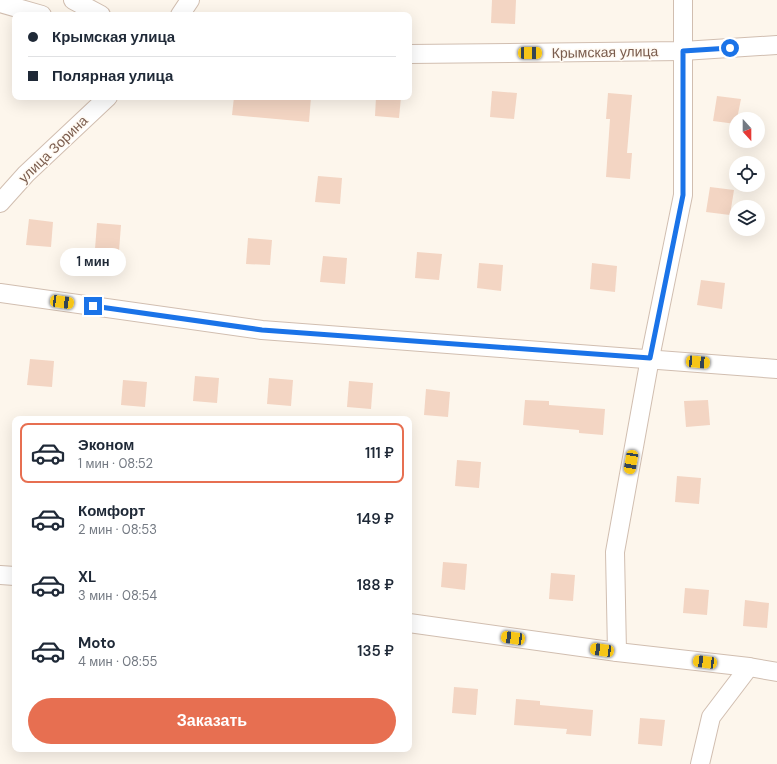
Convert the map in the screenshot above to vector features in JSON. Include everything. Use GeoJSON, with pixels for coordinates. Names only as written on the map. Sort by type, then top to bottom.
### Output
{"type":"FeatureCollection","features":[{"type":"Feature","properties":{"kind":"street"},"geometry":{"type":"LineString","coordinates":[[74,0],[96,12]]}},
{"type":"Feature","properties":{"kind":"street"},"geometry":{"type":"LineString","coordinates":[[182,12],[190,0]]}},
{"type":"Feature","properties":{"kind":"street"},"geometry":{"type":"LineString","coordinates":[[617,652],[615,552],[650,358],[683,195],[683,0]]}},
{"type":"Feature","properties":{"kind":"street"},"geometry":{"type":"LineString","coordinates":[[0,3],[32,12]]}},
{"type":"Feature","properties":{"kind":"street","name":"Крымская улица"},"geometry":{"type":"LineString","coordinates":[[412,54],[683,51],[777,45]]}},
{"type":"Feature","properties":{"kind":"street","name":"улица Зорина"},"geometry":{"type":"LineString","coordinates":[[0,202],[26,174],[105,100]]}},
{"type":"Feature","properties":{"kind":"street"},"geometry":{"type":"LineString","coordinates":[[0,294],[262,330],[650,358],[777,369]]}},
{"type":"Feature","properties":{"kind":"street"},"geometry":{"type":"LineString","coordinates":[[0,575],[12,576]]}},
{"type":"Feature","properties":{"kind":"street"},"geometry":{"type":"LineString","coordinates":[[412,623],[617,652],[749,667],[777,672]]}},
{"type":"Feature","properties":{"kind":"street"},"geometry":{"type":"LineString","coordinates":[[700,764],[711,717],[749,667]]}},
{"type":"Feature","properties":{"kind":"building"},"geometry":{"type":"Polygon","coordinates":[[[492,0],[516,0],[515,24],[491,23],[492,0]]]}},
{"type":"Feature","properties":{"kind":"building"},"geometry":{"type":"Polygon","coordinates":[[[492,91],[517,93],[514,119],[490,117],[492,91]]]}},
{"type":"Feature","properties":{"kind":"building"},"geometry":{"type":"Polygon","coordinates":[[[608,93],[632,95],[627,153],[632,153],[630,179],[606,177],[610,119],[606,119],[608,93]]]}},
{"type":"Feature","properties":{"kind":"building"},"geometry":{"type":"Polygon","coordinates":[[[717,96],[741,99],[738,112],[729,112],[729,123],[713,121],[717,96]]]}},
{"type":"Feature","properties":{"kind":"building"},"geometry":{"type":"Polygon","coordinates":[[[234,100],[311,100],[309,122],[232,115],[234,100]]]}},
{"type":"Feature","properties":{"kind":"building"},"geometry":{"type":"Polygon","coordinates":[[[376,100],[401,100],[399,118],[375,116],[376,100]]]}},
{"type":"Feature","properties":{"kind":"building"},"geometry":{"type":"Polygon","coordinates":[[[318,176],[342,178],[340,204],[315,202],[318,176]]]}},
{"type":"Feature","properties":{"kind":"building"},"geometry":{"type":"Polygon","coordinates":[[[710,187],[729,189],[729,192],[734,192],[732,200],[729,200],[729,215],[706,212],[710,187]]]}},
{"type":"Feature","properties":{"kind":"building"},"geometry":{"type":"Polygon","coordinates":[[[29,219],[53,222],[51,247],[26,245],[29,219]]]}},
{"type":"Feature","properties":{"kind":"building"},"geometry":{"type":"Polygon","coordinates":[[[97,223],[121,225],[119,251],[95,249],[97,223]]]}},
{"type":"Feature","properties":{"kind":"building"},"geometry":{"type":"Polygon","coordinates":[[[248,238],[272,240],[270,265],[246,264],[248,238]]]}},
{"type":"Feature","properties":{"kind":"building"},"geometry":{"type":"Polygon","coordinates":[[[417,252],[442,254],[439,280],[415,278],[417,252]]]}},
{"type":"Feature","properties":{"kind":"building"},"geometry":{"type":"Polygon","coordinates":[[[323,256],[347,258],[345,284],[320,282],[323,256]]]}},
{"type":"Feature","properties":{"kind":"building"},"geometry":{"type":"Polygon","coordinates":[[[479,263],[503,265],[501,291],[477,288],[479,263]]]}},
{"type":"Feature","properties":{"kind":"building"},"geometry":{"type":"Polygon","coordinates":[[[592,263],[617,266],[615,292],[590,289],[592,263]]]}},
{"type":"Feature","properties":{"kind":"building"},"geometry":{"type":"Polygon","coordinates":[[[701,280],[725,283],[722,309],[697,305],[701,280]]]}},
{"type":"Feature","properties":{"kind":"building"},"geometry":{"type":"Polygon","coordinates":[[[30,359],[54,361],[52,387],[27,385],[30,359]]]}},
{"type":"Feature","properties":{"kind":"building"},"geometry":{"type":"Polygon","coordinates":[[[195,376],[219,378],[217,403],[193,401],[195,376]]]}},
{"type":"Feature","properties":{"kind":"building"},"geometry":{"type":"Polygon","coordinates":[[[269,378],[293,380],[291,406],[267,404],[269,378]]]}},
{"type":"Feature","properties":{"kind":"building"},"geometry":{"type":"Polygon","coordinates":[[[123,380],[147,382],[145,407],[121,405],[123,380]]]}},
{"type":"Feature","properties":{"kind":"building"},"geometry":{"type":"Polygon","coordinates":[[[349,381],[373,383],[371,409],[347,407],[349,381]]]}},
{"type":"Feature","properties":{"kind":"building"},"geometry":{"type":"Polygon","coordinates":[[[426,389],[450,392],[448,417],[424,415],[426,389]]]}},
{"type":"Feature","properties":{"kind":"building"},"geometry":{"type":"Polygon","coordinates":[[[525,400],[549,401],[549,405],[605,409],[603,435],[579,433],[579,430],[523,425],[525,400]]]}},
{"type":"Feature","properties":{"kind":"building"},"geometry":{"type":"Polygon","coordinates":[[[708,400],[710,425],[686,427],[684,401],[708,400]]]}},
{"type":"Feature","properties":{"kind":"building"},"geometry":{"type":"Polygon","coordinates":[[[457,460],[481,462],[479,488],[455,486],[457,460]]]}},
{"type":"Feature","properties":{"kind":"building"},"geometry":{"type":"Polygon","coordinates":[[[677,476],[701,478],[699,504],[675,502],[677,476]]]}},
{"type":"Feature","properties":{"kind":"building"},"geometry":{"type":"Polygon","coordinates":[[[443,562],[467,564],[465,590],[441,587],[443,562]]]}},
{"type":"Feature","properties":{"kind":"building"},"geometry":{"type":"Polygon","coordinates":[[[551,573],[575,575],[573,601],[549,599],[551,573]]]}},
{"type":"Feature","properties":{"kind":"building"},"geometry":{"type":"Polygon","coordinates":[[[685,588],[709,590],[707,615],[683,613],[685,588]]]}},
{"type":"Feature","properties":{"kind":"building"},"geometry":{"type":"Polygon","coordinates":[[[745,600],[769,603],[767,628],[743,626],[745,600]]]}},
{"type":"Feature","properties":{"kind":"building"},"geometry":{"type":"Polygon","coordinates":[[[454,687],[478,689],[476,715],[452,713],[454,687]]]}},
{"type":"Feature","properties":{"kind":"building"},"geometry":{"type":"Polygon","coordinates":[[[516,699],[540,701],[540,705],[593,710],[591,736],[566,734],[567,729],[514,725],[516,699]]]}},
{"type":"Feature","properties":{"kind":"building"},"geometry":{"type":"Polygon","coordinates":[[[640,718],[665,720],[662,746],[638,744],[640,718]]]}},
{"type":"Feature","properties":{"kind":"route"},"geometry":{"type":"LineString","coordinates":[[93,306],[262,330],[650,358],[683,195],[683,51],[730,48]]}}]}
